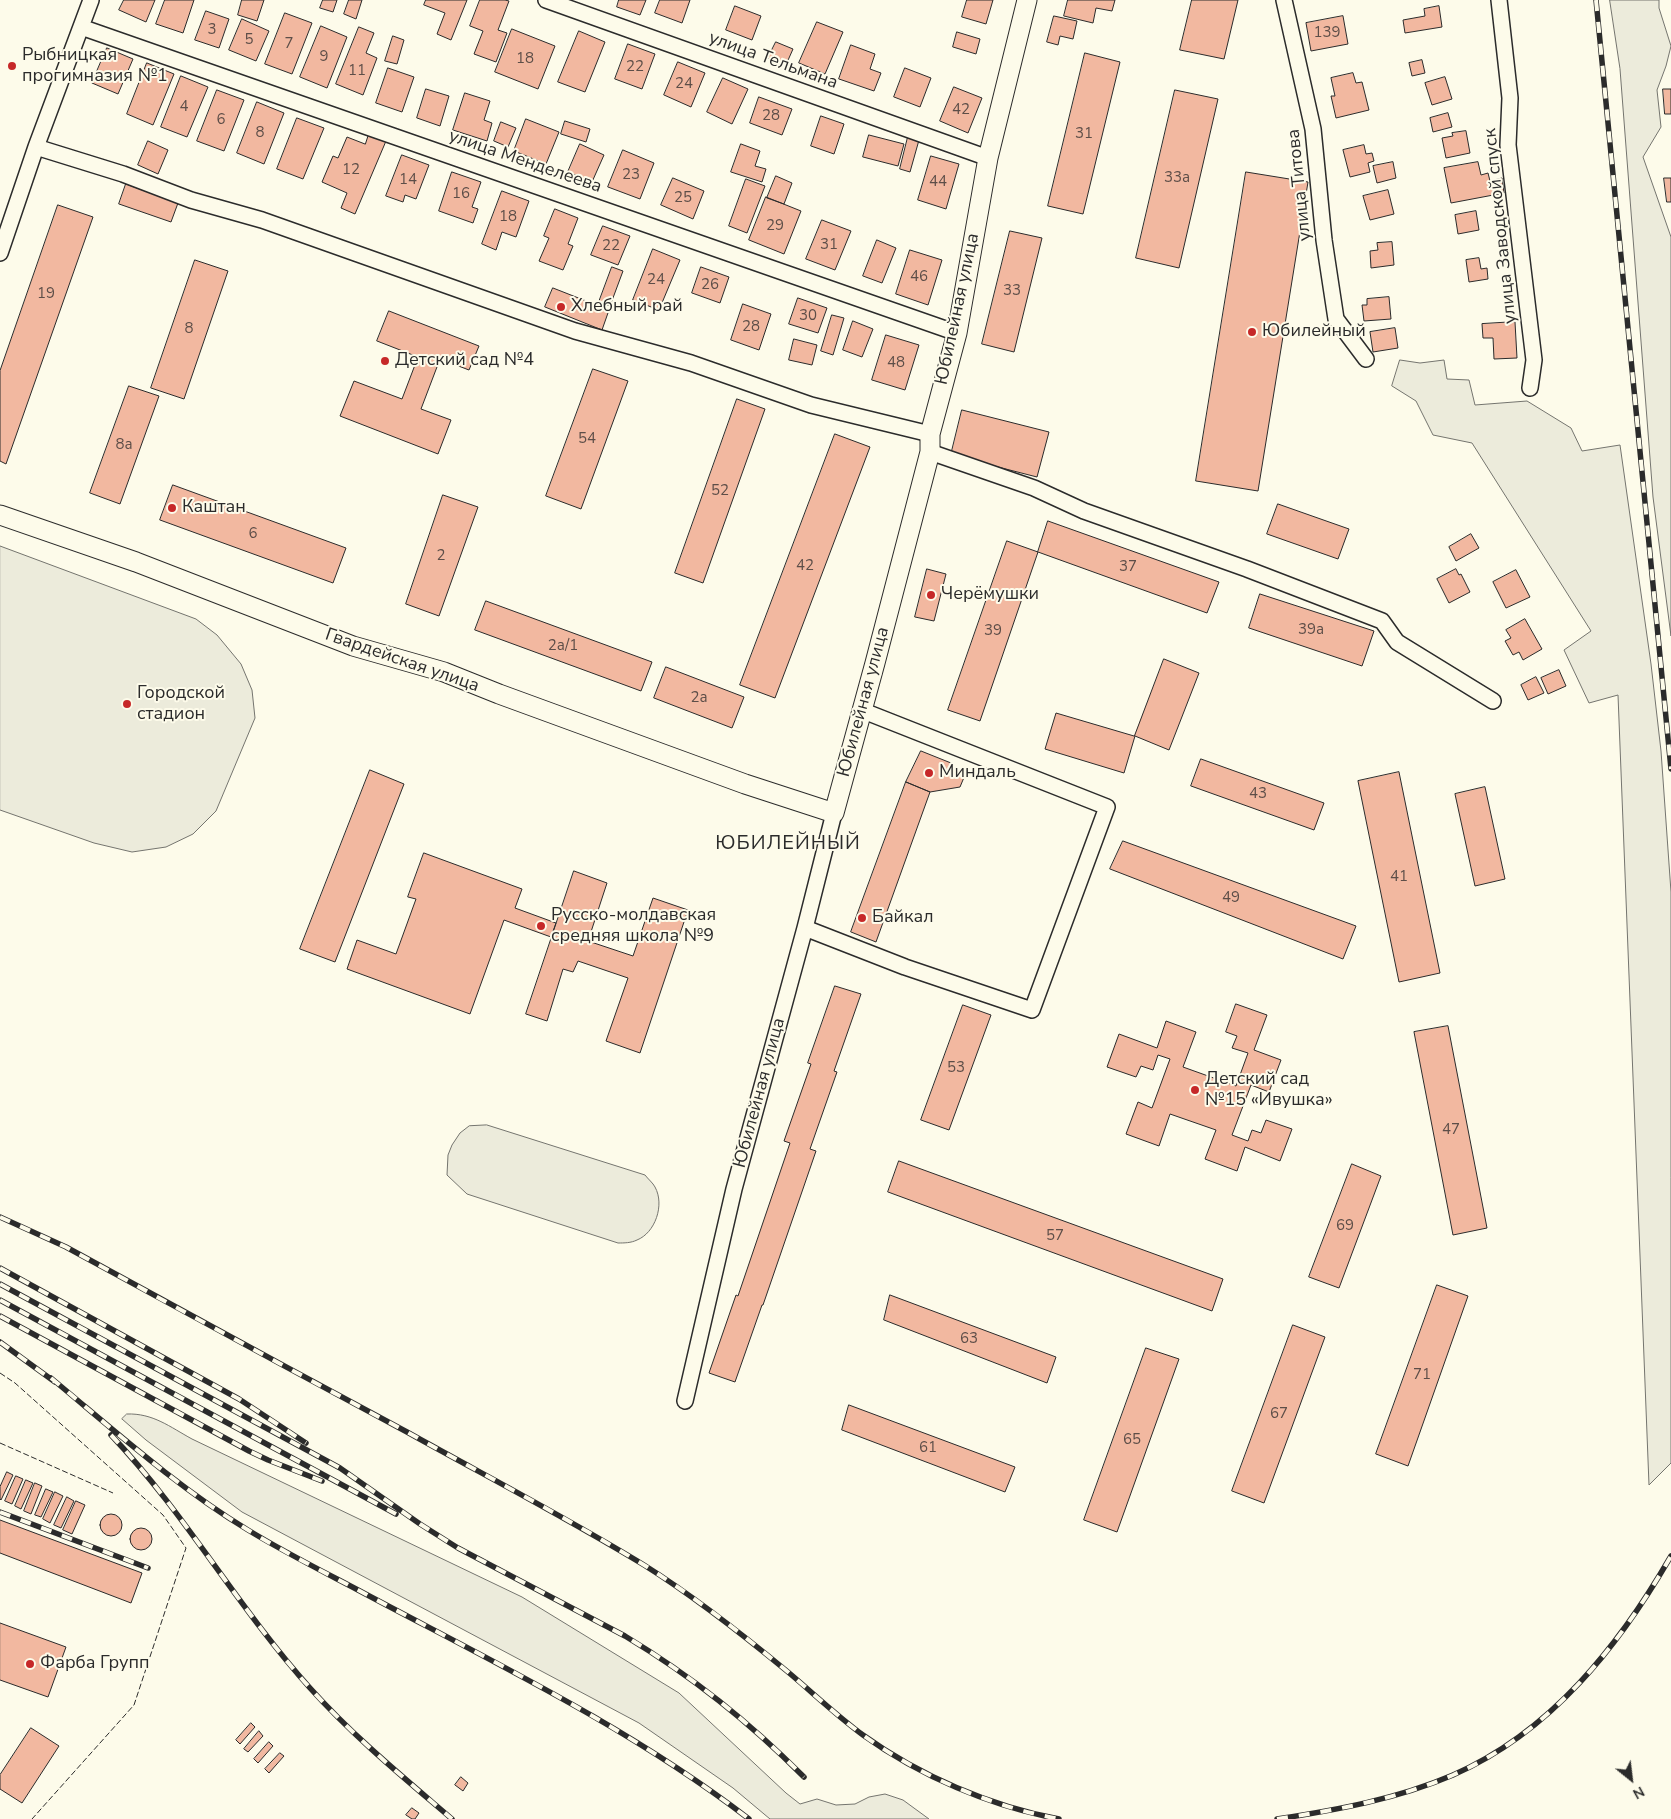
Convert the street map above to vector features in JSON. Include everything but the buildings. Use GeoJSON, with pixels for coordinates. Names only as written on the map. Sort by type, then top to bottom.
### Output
{"type":"FeatureCollection","features":[{"type":"Feature","properties":{"kind":"street"},"geometry":{"type":"LineString","coordinates":[[0,253],[36,147],[91,0]]}},
{"type":"Feature","properties":{"kind":"street","name":"улица Тельмана"},"geometry":{"type":"LineString","coordinates":[[546,0],[988,158]]}},
{"type":"Feature","properties":{"kind":"street","name":"Юбилейная улица"},"geometry":{"type":"LineString","coordinates":[[685,1401],[734,1189],[862,710],[957,333],[988,158],[1027,0]]}},
{"type":"Feature","properties":{"kind":"street","name":"улица Титова"},"geometry":{"type":"LineString","coordinates":[[1284,0],[1314,129],[1324,240],[1336,318],[1366,359]]}},
{"type":"Feature","properties":{"kind":"street","name":"улица Заводской спуск"},"geometry":{"type":"LineString","coordinates":[[1499,0],[1510,98],[1508,144],[1534,360],[1530,388]]}},
{"type":"Feature","properties":{"kind":"street","name":"улица Менделеева"},"geometry":{"type":"LineString","coordinates":[[81,27],[957,333]]}},
{"type":"Feature","properties":{"kind":"street"},"geometry":{"type":"LineString","coordinates":[[36,147],[123,174],[191,200],[262,220],[575,330],[691,363],[811,405],[930,443],[1084,511],[1247,569],[1382,621],[1397,642],[1493,701]]}},
{"type":"Feature","properties":{"kind":"street","name":"Гвардейская улица"},"geometry":{"type":"LineString","coordinates":[[0,515],[136,562],[353,646],[444,672],[736,781],[834,813]]}},
{"type":"Feature","properties":{"kind":"street"},"geometry":{"type":"LineString","coordinates":[[805,928],[905,967],[1032,1010],[1107,807],[862,710]]}},
{"type":"Feature","properties":{"kind":"shaded area"},"geometry":{"type":"Polygon","coordinates":[[[1610,0],[1659,0],[1659,8],[1671,46],[1657,90],[1661,127],[1643,157],[1671,237],[1671,636],[1653,497],[1620,69],[1610,0]]]}},
{"type":"Feature","properties":{"kind":"shaded area"},"geometry":{"type":"Polygon","coordinates":[[[1400,360],[1420,363],[1444,360],[1447,379],[1469,380],[1475,405],[1527,401],[1571,428],[1582,451],[1620,445],[1651,664],[1661,751],[1671,892],[1671,1463],[1649,1485],[1618,695],[1589,703],[1564,650],[1591,631],[1472,443],[1433,435],[1416,401],[1392,386],[1400,360]]]}},
{"type":"Feature","properties":{"kind":"shaded area","name":"Городской стадион"},"geometry":{"type":"Polygon","coordinates":[[[0,546],[196,619],[217,635],[241,664],[252,690],[255,718],[216,811],[193,834],[166,847],[132,852],[94,843],[0,810],[0,546]]]}},
{"type":"Feature","properties":{"kind":"shaded area"},"geometry":{"type":"Polygon","coordinates":[[[487,1125],[645,1175],[658,1194],[658,1210],[653,1225],[649,1231],[637,1240],[618,1243],[467,1194],[447,1175],[448,1155],[460,1133],[469,1126],[487,1125]]]}},
{"type":"Feature","properties":{"kind":"shaded area"},"geometry":{"type":"Polygon","coordinates":[[[127,1414],[153,1418],[192,1439],[522,1597],[679,1693],[800,1804],[817,1799],[836,1805],[855,1804],[869,1797],[885,1794],[903,1800],[929,1819],[770,1819],[733,1788],[639,1723],[242,1512],[146,1440],[122,1419],[127,1414]]]}},
{"type":"Feature","properties":{"kind":"railway"},"geometry":{"type":"LineString","coordinates":[[1596,0],[1671,769]]}},
{"type":"Feature","properties":{"kind":"railway"},"geometry":{"type":"LineString","coordinates":[[0,1217],[66,1247],[526,1497],[644,1565],[682,1590],[736,1630],[863,1735],[908,1764],[956,1788],[982,1798],[1059,1819]]}},
{"type":"Feature","properties":{"kind":"railway"},"geometry":{"type":"LineString","coordinates":[[0,1268],[239,1399],[306,1443]]}},
{"type":"Feature","properties":{"kind":"railway"},"geometry":{"type":"LineString","coordinates":[[0,1284],[340,1468],[458,1548],[625,1636],[674,1667],[719,1701],[762,1737],[804,1777]]}},
{"type":"Feature","properties":{"kind":"railway"},"geometry":{"type":"LineString","coordinates":[[0,1300],[396,1514]]}},
{"type":"Feature","properties":{"kind":"railway"},"geometry":{"type":"LineString","coordinates":[[0,1316],[249,1451],[322,1481]]}},
{"type":"Feature","properties":{"kind":"railway"},"geometry":{"type":"LineString","coordinates":[[0,1342],[55,1382]]}},
{"type":"Feature","properties":{"kind":"railway"},"geometry":{"type":"LineString","coordinates":[[51,1378],[171,1477],[248,1530],[303,1561],[509,1669],[608,1725],[656,1754],[749,1819]]}},
{"type":"Feature","properties":{"kind":"railway"},"geometry":{"type":"LineString","coordinates":[[111,1435],[163,1496],[259,1626],[310,1688],[361,1739],[452,1819]]}},
{"type":"Feature","properties":{"kind":"railway"},"geometry":{"type":"LineString","coordinates":[[0,1512],[148,1568]]}},
{"type":"Feature","properties":{"kind":"railway"},"geometry":{"type":"LineString","coordinates":[[1277,1819],[1366,1803],[1410,1791],[1453,1775],[1488,1757],[1521,1735],[1551,1711],[1605,1654],[1629,1622],[1671,1556]]}},
{"type":"Feature","properties":{"kind":"fence"},"geometry":{"type":"LineString","coordinates":[[0,1373],[15,1383],[163,1515],[186,1548],[134,1705],[32,1819]]}},
{"type":"Feature","properties":{"kind":"fence"},"geometry":{"type":"LineString","coordinates":[[0,1443],[113,1493]]}},
{"type":"Feature","properties":{"kind":"place","name":"Рыбницкая прогимназия №1"},"geometry":{"type":"Point","coordinates":[12,66]}},
{"type":"Feature","properties":{"kind":"place","name":"Хлебный рай"},"geometry":{"type":"Point","coordinates":[561,307]}},
{"type":"Feature","properties":{"kind":"place","name":"Юбилейный"},"geometry":{"type":"Point","coordinates":[1252,332]}},
{"type":"Feature","properties":{"kind":"place","name":"Детский сад №4"},"geometry":{"type":"Point","coordinates":[385,361]}},
{"type":"Feature","properties":{"kind":"place","name":"Каштан"},"geometry":{"type":"Point","coordinates":[172,508]}},
{"type":"Feature","properties":{"kind":"place","name":"Черёмушки"},"geometry":{"type":"Point","coordinates":[931,595]}},
{"type":"Feature","properties":{"kind":"place","name":"Городской стадион"},"geometry":{"type":"Point","coordinates":[127,704]}},
{"type":"Feature","properties":{"kind":"place","name":"Миндаль"},"geometry":{"type":"Point","coordinates":[929,773]}},
{"type":"Feature","properties":{"kind":"place","name":"Байкал"},"geometry":{"type":"Point","coordinates":[862,918]}},
{"type":"Feature","properties":{"kind":"place","name":"Русско-молдавская средняя школа №9"},"geometry":{"type":"Point","coordinates":[541,926]}},
{"type":"Feature","properties":{"kind":"place","name":"Детский сад №15 «Ивушка»"},"geometry":{"type":"Point","coordinates":[1195,1090]}},
{"type":"Feature","properties":{"kind":"place","name":"Фарба Групп"},"geometry":{"type":"Point","coordinates":[30,1664]}},
{"type":"Feature","properties":{"kind":"district","name":"ЮБИЛЕЙНЫЙ"},"geometry":{"type":"Point","coordinates":[788,844]}}]}
